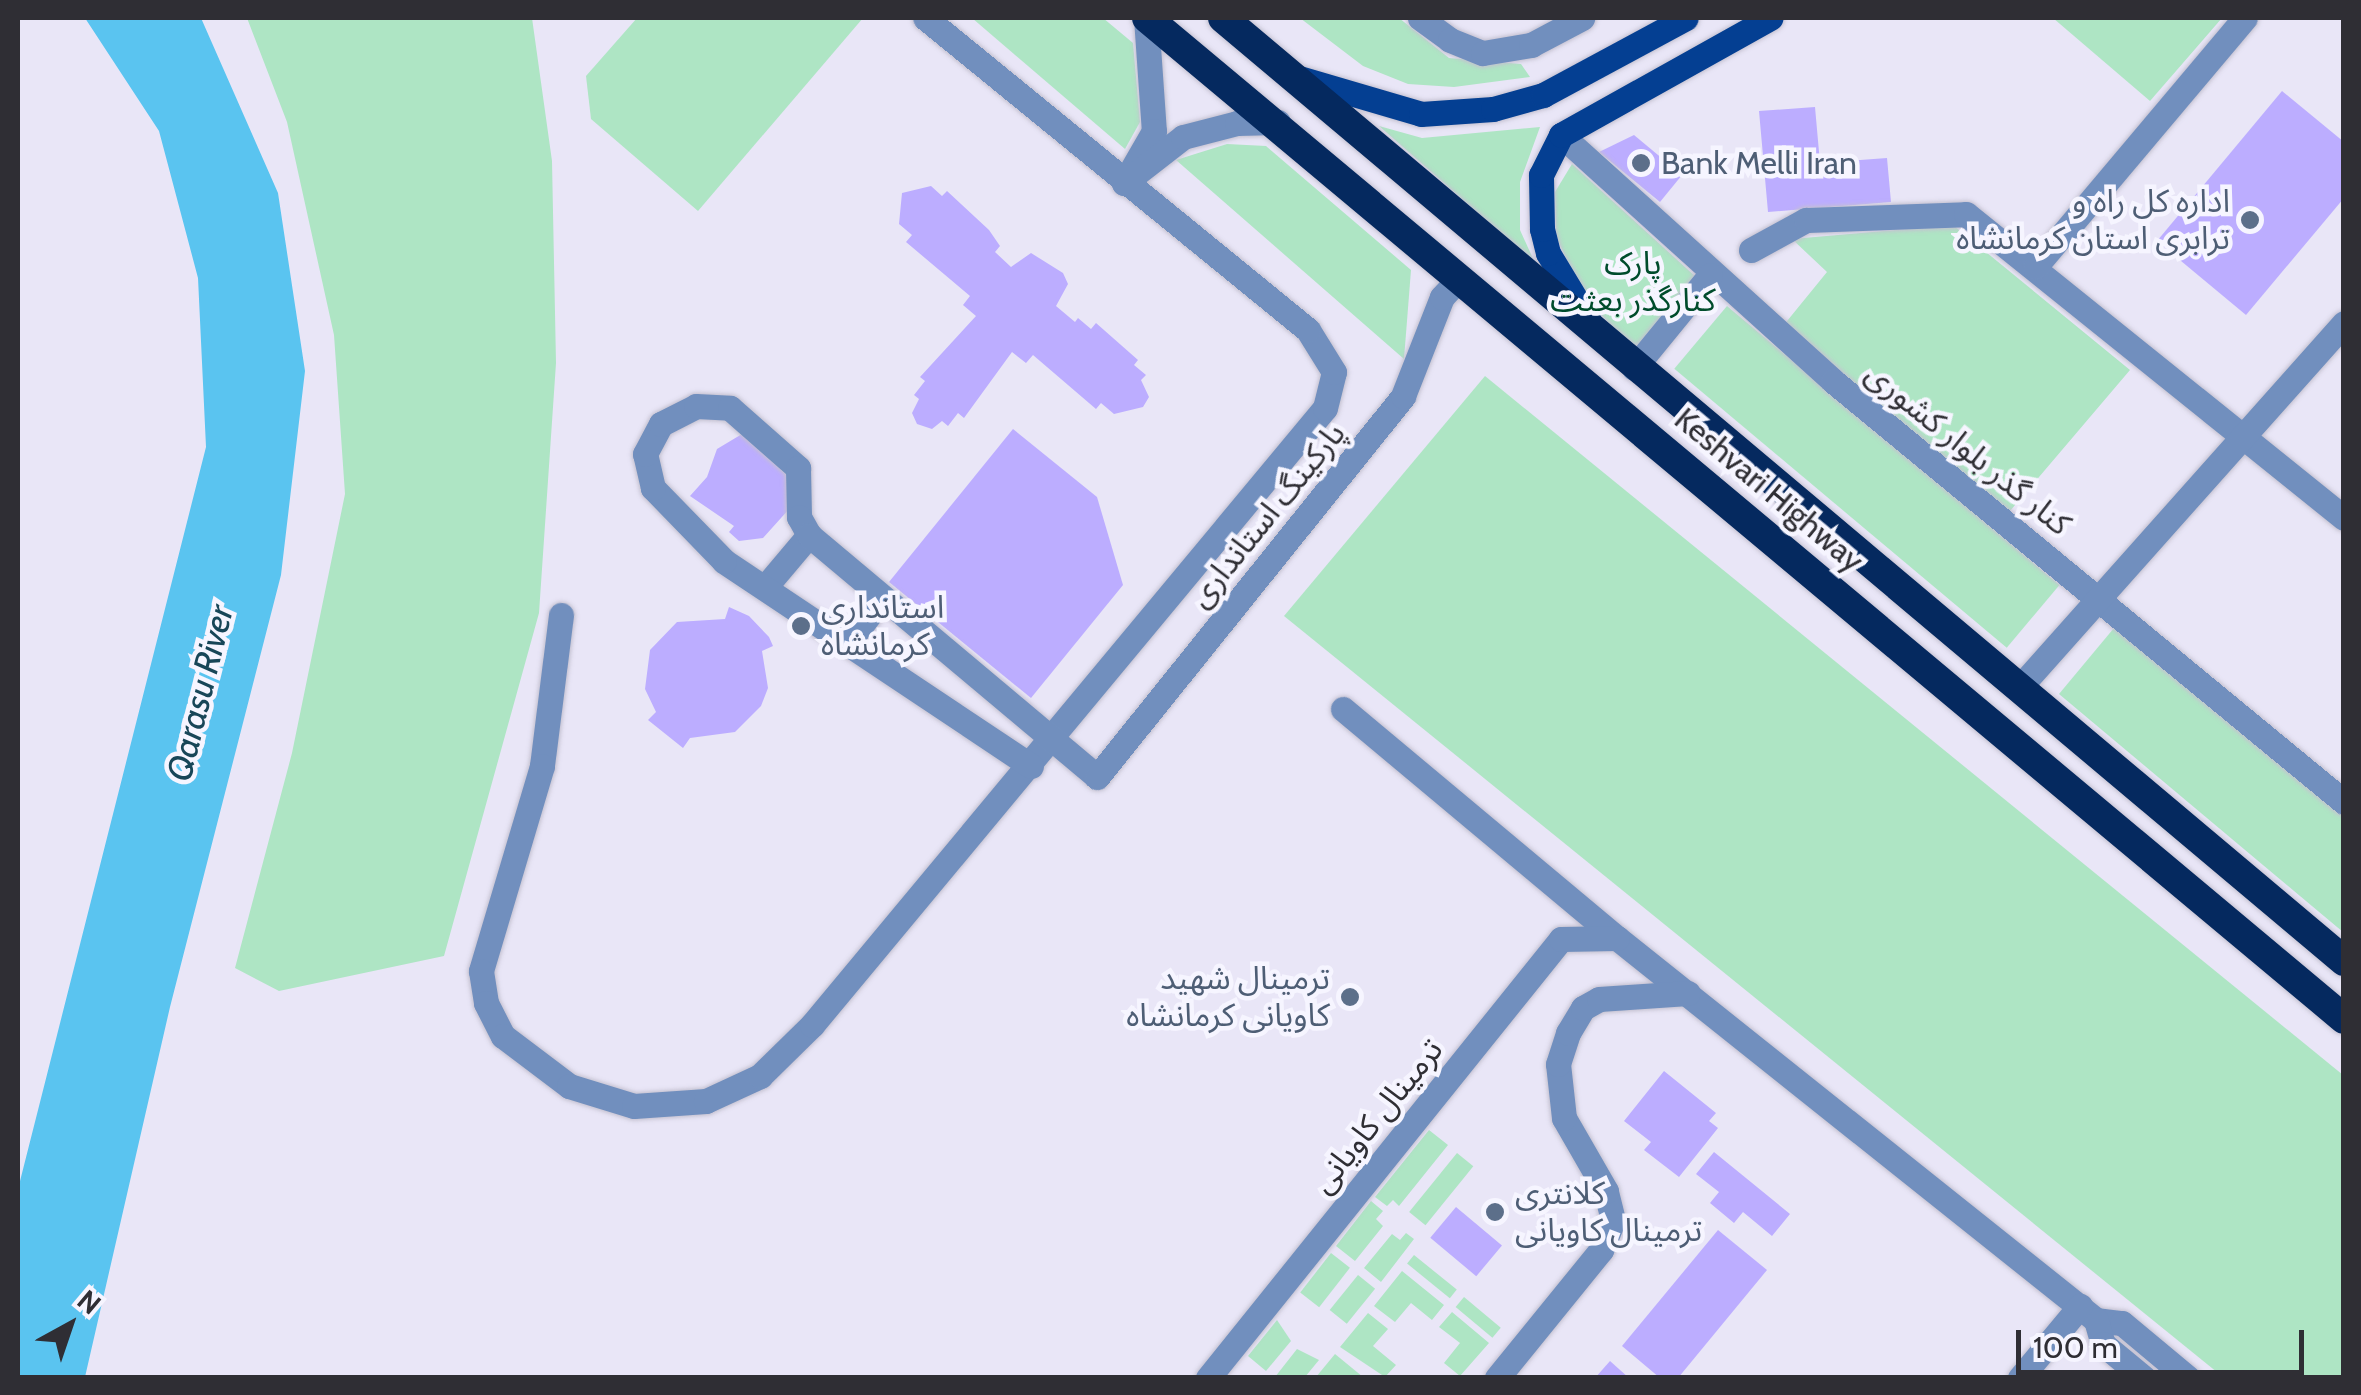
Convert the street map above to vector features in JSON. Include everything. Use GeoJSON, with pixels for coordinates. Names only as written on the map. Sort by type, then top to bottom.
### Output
{"type":"FeatureCollection","features":[{"type":"Feature","properties":{"kind":"highway","name":"Keshvari Highway"},"geometry":{"type":"LineString","coordinates":[[1147,18],[1278,122],[2344,1019]]}},
{"type":"Feature","properties":{"kind":"highway","name":"Keshvari Highway"},"geometry":{"type":"LineString","coordinates":[[1230,19],[1634,368],[2344,960]]}},
{"type":"Feature","properties":{"kind":"main road"},"geometry":{"type":"LineString","coordinates":[[1301,80],[1421,114],[1493,109],[1542,96],[1686,18]]}},
{"type":"Feature","properties":{"kind":"main road"},"geometry":{"type":"LineString","coordinates":[[1597,334],[1548,253],[1542,229],[1541,175],[1561,135],[1770,18]]}},
{"type":"Feature","properties":{"kind":"main road"},"geometry":{"type":"LineString","coordinates":[[1542,96],[1561,135]]}},
{"type":"Feature","properties":{"kind":"street"},"geometry":{"type":"LineString","coordinates":[[561,615],[542,766],[482,971],[486,1003],[503,1036],[568,1086],[634,1106],[706,1101],[772,1067],[1052,741],[1325,408],[1334,384],[1330,358],[1308,330],[925,18]]}},
{"type":"Feature","properties":{"kind":"street"},"geometry":{"type":"LineString","coordinates":[[1124,183],[1154,131],[1147,18]]}},
{"type":"Feature","properties":{"kind":"street"},"geometry":{"type":"LineString","coordinates":[[1420,18],[1450,40],[1483,54],[1531,44],[1582,18]]}},
{"type":"Feature","properties":{"kind":"street"},"geometry":{"type":"LineString","coordinates":[[2035,267],[2245,18]]}},
{"type":"Feature","properties":{"kind":"street"},"geometry":{"type":"LineString","coordinates":[[1124,183],[1183,137],[1237,122],[1278,122]]}},
{"type":"Feature","properties":{"kind":"street","name":"کنار گذر بلوار کشوری"},"geometry":{"type":"LineString","coordinates":[[1561,135],[1710,276],[2344,802]]}},
{"type":"Feature","properties":{"kind":"street"},"geometry":{"type":"LineString","coordinates":[[1751,250],[1806,220],[1966,214],[2344,518]]}},
{"type":"Feature","properties":{"kind":"street"},"geometry":{"type":"LineString","coordinates":[[1634,368],[1710,276]]}},
{"type":"Feature","properties":{"kind":"street","name":"پارکینگ استانداری"},"geometry":{"type":"LineString","coordinates":[[1052,741],[1097,776],[1403,396],[1442,297],[1460,278]]}},
{"type":"Feature","properties":{"kind":"street"},"geometry":{"type":"LineString","coordinates":[[2018,690],[2344,323]]}},
{"type":"Feature","properties":{"kind":"street"},"geometry":{"type":"LineString","coordinates":[[1031,766],[850,640],[724,561],[653,488],[645,454],[661,424],[696,406],[730,408],[798,468],[799,516],[809,535],[1052,741]]}},
{"type":"Feature","properties":{"kind":"street"},"geometry":{"type":"LineString","coordinates":[[766,586],[809,535]]}},
{"type":"Feature","properties":{"kind":"street"},"geometry":{"type":"LineString","coordinates":[[850,640],[882,598]]}},
{"type":"Feature","properties":{"kind":"street"},"geometry":{"type":"LineString","coordinates":[[1343,709],[1617,938],[2088,1313],[2122,1323],[2188,1378]]}},
{"type":"Feature","properties":{"kind":"street","name":"ترمینال کاویانی"},"geometry":{"type":"LineString","coordinates":[[1208,1378],[1561,940],[1617,938]]}},
{"type":"Feature","properties":{"kind":"street"},"geometry":{"type":"LineString","coordinates":[[1497,1378],[1601,1250],[1613,1220],[1606,1191],[1564,1118],[1558,1064],[1568,1033],[1583,1008],[1599,999],[1688,993]]}},
{"type":"Feature","properties":{"kind":"street"},"geometry":{"type":"LineString","coordinates":[[2020,1378],[2088,1313]]}},
{"type":"Feature","properties":{"kind":"street"},"geometry":{"type":"LineString","coordinates":[[2088,1313],[2103,1344],[2144,1378]]}},
{"type":"Feature","properties":{"kind":"green space"},"geometry":{"type":"Polygon","coordinates":[[[247,18],[532,18],[552,161],[556,363],[539,613],[444,956],[279,991],[235,968],[292,753],[345,494],[334,335],[287,122],[247,18]]]}},
{"type":"Feature","properties":{"kind":"green space"},"geometry":{"type":"Polygon","coordinates":[[[637,18],[863,18],[698,211],[591,119],[586,76],[637,18]]]}},
{"type":"Feature","properties":{"kind":"green space"},"geometry":{"type":"Polygon","coordinates":[[[972,18],[1103,18],[1133,43],[1140,122],[1125,149],[972,18]]]}},
{"type":"Feature","properties":{"kind":"green space"},"geometry":{"type":"Polygon","coordinates":[[[1300,18],[1399,18],[1449,58],[1521,64],[1530,77],[1454,87],[1408,84],[1363,66],[1300,18]]]}},
{"type":"Feature","properties":{"kind":"green space"},"geometry":{"type":"Polygon","coordinates":[[[2053,18],[2222,18],[2150,101],[2053,18]]]}},
{"type":"Feature","properties":{"kind":"green space"},"geometry":{"type":"Polygon","coordinates":[[[1379,126],[1422,138],[1540,127],[1520,182],[1520,230],[1535,263],[1379,126]]]}},
{"type":"Feature","properties":{"kind":"green space"},"geometry":{"type":"Polygon","coordinates":[[[1227,144],[1266,146],[1411,270],[1404,359],[1176,160],[1227,144]]]}},
{"type":"Feature","properties":{"kind":"green space","name":"پارک کنارگذر بعثت"},"geometry":{"type":"Polygon","coordinates":[[[1572,164],[1696,277],[1634,350],[1582,294],[1556,236],[1555,192],[1572,164]]]}},
{"type":"Feature","properties":{"kind":"green space"},"geometry":{"type":"Polygon","coordinates":[[[1953,225],[2130,370],[2010,511],[1783,326],[1827,272],[1792,239],[1953,225]]]}},
{"type":"Feature","properties":{"kind":"green space"},"geometry":{"type":"Polygon","coordinates":[[[1727,306],[2059,585],[2007,648],[1674,369],[1727,306]]]}},
{"type":"Feature","properties":{"kind":"green space"},"geometry":{"type":"Polygon","coordinates":[[[1485,376],[2343,1075],[2343,1377],[2223,1377],[1284,616],[1485,376]]]}},
{"type":"Feature","properties":{"kind":"green space"},"geometry":{"type":"Polygon","coordinates":[[[2119,622],[2343,810],[2343,932],[2059,694],[2119,622]]]}},
{"type":"Feature","properties":{"kind":"green space"},"geometry":{"type":"Polygon","coordinates":[[[1429,1130],[1448,1145],[1399,1206],[1393,1200],[1387,1206],[1375,1197],[1429,1130]]]}},
{"type":"Feature","properties":{"kind":"green space"},"geometry":{"type":"Polygon","coordinates":[[[1457,1153],[1473,1166],[1425,1225],[1409,1212],[1457,1153]]]}},
{"type":"Feature","properties":{"kind":"green space"},"geometry":{"type":"Polygon","coordinates":[[[1371,1201],[1383,1211],[1376,1219],[1383,1226],[1355,1261],[1336,1246],[1371,1201]]]}},
{"type":"Feature","properties":{"kind":"green space"},"geometry":{"type":"Polygon","coordinates":[[[1406,1233],[1414,1239],[1381,1282],[1364,1268],[1392,1234],[1400,1240],[1406,1233]]]}},
{"type":"Feature","properties":{"kind":"green space"},"geometry":{"type":"Polygon","coordinates":[[[1331,1253],[1350,1268],[1319,1307],[1300,1292],[1331,1253]]]}},
{"type":"Feature","properties":{"kind":"green space"},"geometry":{"type":"Polygon","coordinates":[[[1414,1255],[1457,1290],[1450,1298],[1407,1264],[1414,1255]]]}},
{"type":"Feature","properties":{"kind":"green space"},"geometry":{"type":"Polygon","coordinates":[[[1402,1271],[1444,1305],[1432,1320],[1411,1303],[1395,1322],[1374,1306],[1402,1271]]]}},
{"type":"Feature","properties":{"kind":"green space"},"geometry":{"type":"Polygon","coordinates":[[[1358,1275],[1375,1289],[1347,1324],[1330,1310],[1358,1275]]]}},
{"type":"Feature","properties":{"kind":"green space"},"geometry":{"type":"Polygon","coordinates":[[[1464,1297],[1501,1328],[1492,1338],[1456,1307],[1464,1297]]]}},
{"type":"Feature","properties":{"kind":"green space"},"geometry":{"type":"Polygon","coordinates":[[[1452,1312],[1489,1343],[1460,1376],[1444,1363],[1460,1343],[1439,1327],[1452,1312]]]}},
{"type":"Feature","properties":{"kind":"green space"},"geometry":{"type":"Polygon","coordinates":[[[1368,1313],[1388,1329],[1373,1346],[1396,1365],[1385,1377],[1340,1347],[1368,1313]]]}},
{"type":"Feature","properties":{"kind":"green space"},"geometry":{"type":"Polygon","coordinates":[[[1277,1320],[1291,1341],[1266,1371],[1248,1356],[1277,1320]]]}},
{"type":"Feature","properties":{"kind":"green space"},"geometry":{"type":"Polygon","coordinates":[[[1297,1349],[1319,1360],[1305,1377],[1275,1377],[1297,1349]]]}},
{"type":"Feature","properties":{"kind":"green space"},"geometry":{"type":"Polygon","coordinates":[[[1335,1354],[1363,1377],[1316,1377],[1335,1354]]]}},
{"type":"Feature","properties":{"kind":"water","name":"Qarasu River"},"geometry":{"type":"Polygon","coordinates":[[[85,18],[201,18],[278,193],[305,371],[281,575],[170,1007],[85,1377],[18,1377],[18,1189],[206,447],[198,278],[159,131],[85,18]]]}},
{"type":"Feature","properties":{"kind":"building","name":"اداره کل راه و ترابری استان کرمانشاه"},"geometry":{"type":"Polygon","coordinates":[[[2282,91],[2344,142],[2344,198],[2246,315],[2157,241],[2282,91]]]}},
{"type":"Feature","properties":{"kind":"building"},"geometry":{"type":"Polygon","coordinates":[[[1815,107],[1820,163],[1887,158],[1891,202],[1768,212],[1759,111],[1815,107]]]}},
{"type":"Feature","properties":{"kind":"building","name":"Bank Melli Iran"},"geometry":{"type":"Polygon","coordinates":[[[1634,135],[1682,175],[1660,202],[1599,152],[1634,135]]]}},
{"type":"Feature","properties":{"kind":"building"},"geometry":{"type":"Polygon","coordinates":[[[931,186],[942,196],[947,191],[989,230],[1000,246],[995,252],[1011,267],[1031,253],[1063,273],[1068,284],[1056,306],[1091,329],[1096,323],[1138,360],[1134,365],[1146,375],[1141,380],[1149,397],[1143,407],[1114,414],[1101,403],[1096,409],[1033,355],[1026,363],[1012,352],[964,418],[958,413],[948,426],[942,421],[932,429],[917,424],[912,413],[919,399],[914,395],[925,381],[920,377],[976,316],[963,305],[970,296],[906,242],[912,235],[899,224],[902,193],[931,186]]]}},
{"type":"Feature","properties":{"kind":"building"},"geometry":{"type":"Polygon","coordinates":[[[1013,429],[1097,497],[1123,585],[1031,698],[889,582],[1013,429]]]}},
{"type":"Feature","properties":{"kind":"building"},"geometry":{"type":"Polygon","coordinates":[[[742,434],[786,465],[781,470],[788,476],[790,508],[763,538],[739,541],[729,532],[734,526],[690,496],[707,477],[717,449],[742,434]]]}},
{"type":"Feature","properties":{"kind":"building"},"geometry":{"type":"Polygon","coordinates":[[[729,607],[749,616],[769,637],[773,646],[762,651],[768,688],[761,706],[735,732],[690,738],[683,748],[648,720],[656,712],[645,689],[650,650],[677,622],[725,619],[729,607]]]}},
{"type":"Feature","properties":{"kind":"building"},"geometry":{"type":"Polygon","coordinates":[[[1664,1071],[1716,1113],[1709,1121],[1718,1128],[1679,1177],[1644,1150],[1651,1142],[1624,1121],[1664,1071]]]}},
{"type":"Feature","properties":{"kind":"building"},"geometry":{"type":"Polygon","coordinates":[[[1714,1152],[1790,1214],[1772,1236],[1743,1212],[1734,1223],[1710,1203],[1719,1192],[1696,1174],[1714,1152]]]}},
{"type":"Feature","properties":{"kind":"building"},"geometry":{"type":"Polygon","coordinates":[[[1456,1207],[1502,1246],[1476,1276],[1430,1238],[1456,1207]]]}},
{"type":"Feature","properties":{"kind":"building"},"geometry":{"type":"Polygon","coordinates":[[[1718,1230],[1767,1270],[1678,1378],[1660,1378],[1622,1346],[1718,1230]]]}},
{"type":"Feature","properties":{"kind":"building"},"geometry":{"type":"Polygon","coordinates":[[[1610,1361],[1629,1378],[1595,1378],[1610,1361]]]}},
{"type":"Feature","properties":{"kind":"place","name":"Bank Melli Iran"},"geometry":{"type":"Point","coordinates":[1641,163]}},
{"type":"Feature","properties":{"kind":"place","name":"اداره کل راه و ترابری استان کرمانشاه"},"geometry":{"type":"Point","coordinates":[2250,220]}},
{"type":"Feature","properties":{"kind":"place","name":"استانداری کرمانشاه"},"geometry":{"type":"Point","coordinates":[801,626]}},
{"type":"Feature","properties":{"kind":"place","name":"ترمینال شهید کاویانی کرمانشاه"},"geometry":{"type":"Point","coordinates":[1350,997]}},
{"type":"Feature","properties":{"kind":"place","name":"کلانتری ترمینال کاویانی"},"geometry":{"type":"Point","coordinates":[1495,1212]}}]}
